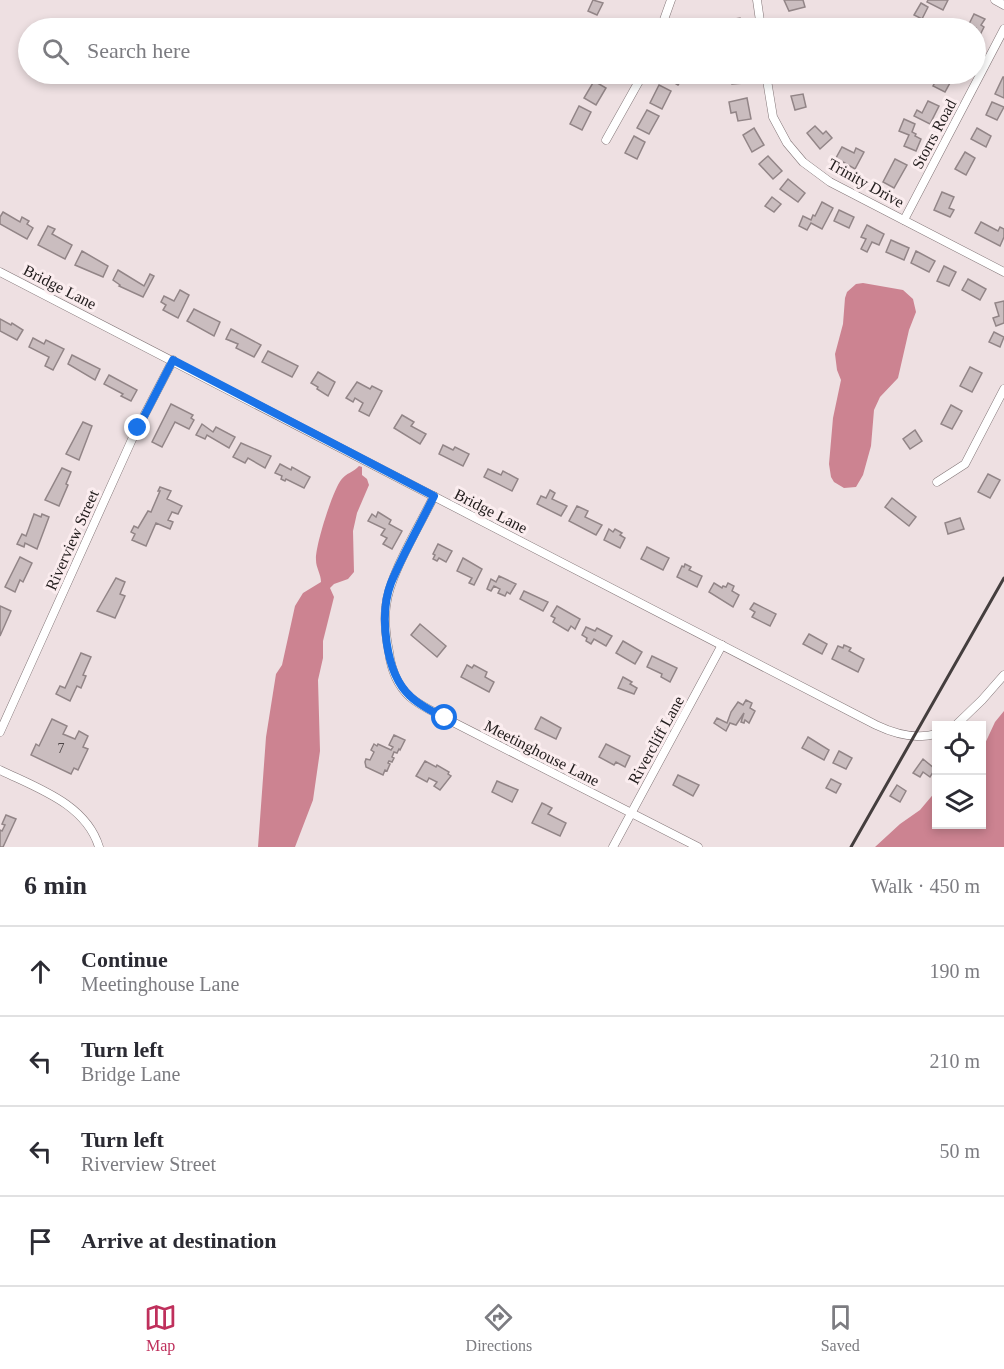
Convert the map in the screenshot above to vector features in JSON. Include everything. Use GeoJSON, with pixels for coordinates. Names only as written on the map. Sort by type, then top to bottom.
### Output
{"type":"FeatureCollection","features":[{"type":"Feature","properties":{"kind":"street"},"geometry":{"type":"LineString","coordinates":[[665,18],[671,0]]}},
{"type":"Feature","properties":{"kind":"street"},"geometry":{"type":"LineString","coordinates":[[758,0],[760,18]]}},
{"type":"Feature","properties":{"kind":"street"},"geometry":{"type":"LineString","coordinates":[[995,0],[1004,5]]}},
{"type":"Feature","properties":{"kind":"street","name":"Storrs Road"},"geometry":{"type":"LineString","coordinates":[[986,64],[1004,30]]}},
{"type":"Feature","properties":{"kind":"street"},"geometry":{"type":"LineString","coordinates":[[606,140],[637,84]]}},
{"type":"Feature","properties":{"kind":"street","name":"Trinity Drive"},"geometry":{"type":"LineString","coordinates":[[768,84],[773,117],[787,143],[803,162],[830,182],[1004,272]]}},
{"type":"Feature","properties":{"kind":"street","name":"Storrs Road"},"geometry":{"type":"LineString","coordinates":[[904,220],[976,84]]}},
{"type":"Feature","properties":{"kind":"street","name":"Bridge Lane"},"geometry":{"type":"LineString","coordinates":[[0,274],[173,360],[876,725],[893,733],[908,736],[932,735]]}},
{"type":"Feature","properties":{"kind":"street","name":"Riverview Street"},"geometry":{"type":"LineString","coordinates":[[0,732],[134,435],[173,360]]}},
{"type":"Feature","properties":{"kind":"street"},"geometry":{"type":"LineString","coordinates":[[937,483],[964,464],[1004,389]]}},
{"type":"Feature","properties":{"kind":"street","name":"Meetinghouse Lane"},"geometry":{"type":"LineString","coordinates":[[434,496],[391,584],[386,606],[390,662],[395,677],[411,698],[445,718],[698,847]]}},
{"type":"Feature","properties":{"kind":"street","name":"Rivercliff Lane"},"geometry":{"type":"LineString","coordinates":[[613,847],[722,645]]}},
{"type":"Feature","properties":{"kind":"street"},"geometry":{"type":"LineString","coordinates":[[960,721],[1004,675]]}},
{"type":"Feature","properties":{"kind":"street"},"geometry":{"type":"LineString","coordinates":[[0,770],[71,806],[86,821],[99,847]]}},
{"type":"Feature","properties":{"kind":"shaded area"},"geometry":{"type":"Polygon","coordinates":[[[863,283],[903,290],[913,299],[916,312],[909,330],[898,378],[880,397],[874,410],[871,446],[863,475],[856,487],[844,488],[834,482],[829,464],[833,418],[841,380],[835,354],[843,324],[847,292],[856,284],[863,283]]]}},
{"type":"Feature","properties":{"kind":"shaded area"},"geometry":{"type":"Polygon","coordinates":[[[359,466],[362,467],[362,475],[367,479],[369,485],[357,513],[353,531],[354,572],[348,579],[330,588],[334,597],[323,641],[323,658],[318,680],[320,751],[313,800],[295,847],[258,847],[266,737],[276,674],[282,665],[295,606],[303,593],[321,582],[316,553],[329,506],[343,478],[359,466]]]}},
{"type":"Feature","properties":{"kind":"shaded area"},"geometry":{"type":"Polygon","coordinates":[[[1004,711],[1004,847],[875,847],[900,824],[920,810],[932,796],[932,829],[986,829],[986,741],[995,722],[1004,711]]]}},
{"type":"Feature","properties":{"kind":"building"},"geometry":{"type":"Polygon","coordinates":[[[593,0],[603,3],[597,15],[588,11],[593,0]]]}},
{"type":"Feature","properties":{"kind":"building"},"geometry":{"type":"Polygon","coordinates":[[[784,0],[803,0],[805,7],[789,11],[784,0]]]}},
{"type":"Feature","properties":{"kind":"building"},"geometry":{"type":"Polygon","coordinates":[[[928,0],[948,0],[943,10],[927,2],[928,0]]]}},
{"type":"Feature","properties":{"kind":"building"},"geometry":{"type":"Polygon","coordinates":[[[921,3],[928,7],[922,18],[914,15],[921,3]]]}},
{"type":"Feature","properties":{"kind":"building"},"geometry":{"type":"Polygon","coordinates":[[[1004,77],[1004,98],[995,94],[1004,77]]]}},
{"type":"Feature","properties":{"kind":"building"},"geometry":{"type":"Polygon","coordinates":[[[592,84],[599,84],[606,88],[596,105],[584,98],[592,84]]]}},
{"type":"Feature","properties":{"kind":"building"},"geometry":{"type":"Polygon","coordinates":[[[934,84],[949,84],[945,92],[933,86],[934,84]]]}},
{"type":"Feature","properties":{"kind":"building"},"geometry":{"type":"Polygon","coordinates":[[[659,85],[671,91],[662,109],[650,103],[659,85]]]}},
{"type":"Feature","properties":{"kind":"building"},"geometry":{"type":"Polygon","coordinates":[[[803,94],[806,107],[795,110],[791,96],[803,94]]]}},
{"type":"Feature","properties":{"kind":"building"},"geometry":{"type":"Polygon","coordinates":[[[747,98],[751,119],[738,121],[736,112],[731,113],[729,102],[747,98]]]}},
{"type":"Feature","properties":{"kind":"building"},"geometry":{"type":"Polygon","coordinates":[[[928,101],[939,106],[930,124],[914,116],[917,110],[922,113],[928,101]]]}},
{"type":"Feature","properties":{"kind":"building"},"geometry":{"type":"Polygon","coordinates":[[[992,102],[1004,107],[997,120],[986,115],[992,102]]]}},
{"type":"Feature","properties":{"kind":"building"},"geometry":{"type":"Polygon","coordinates":[[[579,106],[591,112],[582,130],[570,124],[579,106]]]}},
{"type":"Feature","properties":{"kind":"building"},"geometry":{"type":"Polygon","coordinates":[[[647,110],[659,116],[649,134],[637,128],[647,110]]]}},
{"type":"Feature","properties":{"kind":"building"},"geometry":{"type":"Polygon","coordinates":[[[904,119],[915,124],[912,132],[921,139],[916,151],[904,146],[909,135],[899,131],[904,119]]]}},
{"type":"Feature","properties":{"kind":"building"},"geometry":{"type":"Polygon","coordinates":[[[815,126],[823,134],[826,131],[832,138],[820,149],[807,133],[815,126]]]}},
{"type":"Feature","properties":{"kind":"building"},"geometry":{"type":"Polygon","coordinates":[[[754,128],[764,145],[752,152],[743,135],[754,128]]]}},
{"type":"Feature","properties":{"kind":"building"},"geometry":{"type":"Polygon","coordinates":[[[977,128],[991,136],[986,147],[971,139],[977,128]]]}},
{"type":"Feature","properties":{"kind":"building"},"geometry":{"type":"Polygon","coordinates":[[[634,136],[645,142],[637,159],[625,153],[634,136]]]}},
{"type":"Feature","properties":{"kind":"building"},"geometry":{"type":"Polygon","coordinates":[[[842,147],[854,153],[856,148],[864,152],[855,169],[836,158],[842,147]]]}},
{"type":"Feature","properties":{"kind":"building"},"geometry":{"type":"Polygon","coordinates":[[[965,152],[975,158],[966,175],[955,169],[965,152]]]}},
{"type":"Feature","properties":{"kind":"building"},"geometry":{"type":"Polygon","coordinates":[[[768,156],[782,171],[773,179],[759,164],[768,156]]]}},
{"type":"Feature","properties":{"kind":"building"},"geometry":{"type":"Polygon","coordinates":[[[895,159],[907,165],[894,188],[883,182],[895,159]]]}},
{"type":"Feature","properties":{"kind":"building"},"geometry":{"type":"Polygon","coordinates":[[[788,179],[805,193],[798,202],[780,189],[788,179]]]}},
{"type":"Feature","properties":{"kind":"building"},"geometry":{"type":"Polygon","coordinates":[[[942,192],[954,197],[949,208],[954,210],[950,217],[934,210],[942,192]]]}},
{"type":"Feature","properties":{"kind":"building"},"geometry":{"type":"Polygon","coordinates":[[[772,197],[781,204],[774,212],[765,206],[772,197]]]}},
{"type":"Feature","properties":{"kind":"building"},"geometry":{"type":"Polygon","coordinates":[[[822,202],[833,208],[822,229],[811,223],[807,230],[799,226],[803,216],[811,220],[813,215],[815,216],[822,202]]]}},
{"type":"Feature","properties":{"kind":"building"},"geometry":{"type":"Polygon","coordinates":[[[839,210],[854,217],[849,228],[834,221],[839,210]]]}},
{"type":"Feature","properties":{"kind":"building"},"geometry":{"type":"Polygon","coordinates":[[[3,212],[20,222],[22,217],[29,221],[27,224],[33,228],[27,239],[0,224],[3,212]]]}},
{"type":"Feature","properties":{"kind":"building"},"geometry":{"type":"Polygon","coordinates":[[[981,222],[998,231],[1000,227],[1004,229],[1004,237],[1000,246],[975,233],[981,222]]]}},
{"type":"Feature","properties":{"kind":"building"},"geometry":{"type":"Polygon","coordinates":[[[867,225],[884,234],[879,245],[872,242],[867,252],[861,249],[866,239],[861,237],[867,225]]]}},
{"type":"Feature","properties":{"kind":"building"},"geometry":{"type":"Polygon","coordinates":[[[48,226],[55,229],[52,234],[72,245],[65,259],[38,245],[48,226]]]}},
{"type":"Feature","properties":{"kind":"building"},"geometry":{"type":"Polygon","coordinates":[[[891,240],[909,248],[904,260],[886,252],[891,240]]]}},
{"type":"Feature","properties":{"kind":"building"},"geometry":{"type":"Polygon","coordinates":[[[82,251],[108,266],[103,277],[75,265],[82,251]]]}},
{"type":"Feature","properties":{"kind":"building"},"geometry":{"type":"Polygon","coordinates":[[[916,251],[935,261],[929,272],[911,263],[916,251]]]}},
{"type":"Feature","properties":{"kind":"building"},"geometry":{"type":"Polygon","coordinates":[[[944,266],[956,272],[949,286],[937,281],[944,266]]]}},
{"type":"Feature","properties":{"kind":"building"},"geometry":{"type":"Polygon","coordinates":[[[118,270],[144,286],[150,274],[154,276],[143,297],[119,286],[113,280],[118,270]]]}},
{"type":"Feature","properties":{"kind":"building"},"geometry":{"type":"Polygon","coordinates":[[[968,279],[986,289],[980,300],[962,290],[968,279]]]}},
{"type":"Feature","properties":{"kind":"building"},"geometry":{"type":"Polygon","coordinates":[[[180,290],[189,295],[178,318],[163,310],[166,305],[161,302],[164,296],[174,301],[180,290]]]}},
{"type":"Feature","properties":{"kind":"building"},"geometry":{"type":"Polygon","coordinates":[[[1004,301],[1004,323],[996,326],[993,318],[999,316],[995,303],[1004,301]]]}},
{"type":"Feature","properties":{"kind":"building"},"geometry":{"type":"Polygon","coordinates":[[[194,309],[220,322],[214,336],[187,321],[194,309]]]}},
{"type":"Feature","properties":{"kind":"building"},"geometry":{"type":"Polygon","coordinates":[[[0,319],[23,330],[17,340],[0,331],[0,319]]]}},
{"type":"Feature","properties":{"kind":"building"},"geometry":{"type":"Polygon","coordinates":[[[231,329],[261,345],[254,357],[236,348],[238,344],[226,339],[231,329]]]}},
{"type":"Feature","properties":{"kind":"building"},"geometry":{"type":"Polygon","coordinates":[[[994,332],[1004,337],[1000,347],[989,342],[994,332]]]}},
{"type":"Feature","properties":{"kind":"building"},"geometry":{"type":"Polygon","coordinates":[[[33,338],[44,344],[46,340],[64,349],[53,370],[45,366],[49,357],[29,347],[33,338]]]}},
{"type":"Feature","properties":{"kind":"building"},"geometry":{"type":"Polygon","coordinates":[[[268,351],[298,366],[292,377],[262,362],[268,351]]]}},
{"type":"Feature","properties":{"kind":"building"},"geometry":{"type":"Polygon","coordinates":[[[72,355],[100,369],[95,380],[68,364],[72,355]]]}},
{"type":"Feature","properties":{"kind":"building"},"geometry":{"type":"Polygon","coordinates":[[[970,367],[982,373],[972,392],[960,386],[970,367]]]}},
{"type":"Feature","properties":{"kind":"building"},"geometry":{"type":"Polygon","coordinates":[[[318,372],[335,382],[328,396],[311,383],[318,372]]]}},
{"type":"Feature","properties":{"kind":"building"},"geometry":{"type":"Polygon","coordinates":[[[109,375],[137,390],[131,401],[104,384],[109,375]]]}},
{"type":"Feature","properties":{"kind":"building"},"geometry":{"type":"Polygon","coordinates":[[[357,382],[370,389],[372,386],[382,391],[369,416],[359,411],[363,403],[355,398],[353,402],[346,398],[357,382]]]}},
{"type":"Feature","properties":{"kind":"building"},"geometry":{"type":"Polygon","coordinates":[[[171,404],[193,415],[191,418],[194,420],[189,429],[175,422],[162,447],[152,442],[171,404]]]}},
{"type":"Feature","properties":{"kind":"building"},"geometry":{"type":"Polygon","coordinates":[[[951,405],[962,411],[952,429],[941,424],[951,405]]]}},
{"type":"Feature","properties":{"kind":"building"},"geometry":{"type":"Polygon","coordinates":[[[402,415],[414,422],[411,426],[426,434],[420,444],[394,428],[402,415]]]}},
{"type":"Feature","properties":{"kind":"building"},"geometry":{"type":"Polygon","coordinates":[[[83,422],[92,426],[79,460],[66,454],[83,422]]]}},
{"type":"Feature","properties":{"kind":"building"},"geometry":{"type":"Polygon","coordinates":[[[202,424],[213,432],[216,427],[235,437],[229,448],[207,435],[205,439],[196,435],[202,424]]]}},
{"type":"Feature","properties":{"kind":"building"},"geometry":{"type":"Polygon","coordinates":[[[915,430],[922,441],[910,449],[903,439],[915,430]]]}},
{"type":"Feature","properties":{"kind":"building"},"geometry":{"type":"Polygon","coordinates":[[[241,443],[271,456],[265,468],[248,458],[245,463],[233,457],[241,443]]]}},
{"type":"Feature","properties":{"kind":"building"},"geometry":{"type":"Polygon","coordinates":[[[443,445],[453,450],[455,447],[469,454],[463,466],[439,454],[443,445]]]}},
{"type":"Feature","properties":{"kind":"building"},"geometry":{"type":"Polygon","coordinates":[[[280,464],[291,470],[292,467],[310,477],[304,488],[286,479],[285,481],[281,479],[282,476],[275,473],[280,464]]]}},
{"type":"Feature","properties":{"kind":"building"},"geometry":{"type":"Polygon","coordinates":[[[62,468],[71,472],[59,506],[45,500],[62,468]]]}},
{"type":"Feature","properties":{"kind":"building"},"geometry":{"type":"Polygon","coordinates":[[[488,469],[501,475],[503,471],[518,479],[512,491],[484,477],[488,469]]]}},
{"type":"Feature","properties":{"kind":"building"},"geometry":{"type":"Polygon","coordinates":[[[988,474],[1000,480],[990,498],[978,492],[988,474]]]}},
{"type":"Feature","properties":{"kind":"building"},"geometry":{"type":"Polygon","coordinates":[[[160,487],[171,491],[167,499],[182,506],[178,514],[172,512],[168,520],[173,522],[170,529],[156,523],[146,546],[132,540],[135,534],[131,532],[134,526],[138,528],[148,511],[151,512],[160,487]]]}},
{"type":"Feature","properties":{"kind":"building"},"geometry":{"type":"Polygon","coordinates":[[[550,490],[555,493],[552,499],[567,506],[561,516],[537,504],[541,496],[546,498],[550,490]]]}},
{"type":"Feature","properties":{"kind":"building"},"geometry":{"type":"Polygon","coordinates":[[[892,498],[916,517],[909,526],[885,507],[892,498]]]}},
{"type":"Feature","properties":{"kind":"building"},"geometry":{"type":"Polygon","coordinates":[[[577,506],[588,511],[585,517],[602,525],[596,535],[569,521],[577,506]]]}},
{"type":"Feature","properties":{"kind":"building"},"geometry":{"type":"Polygon","coordinates":[[[378,512],[391,520],[389,524],[402,531],[392,549],[383,544],[387,538],[381,535],[385,529],[368,521],[372,514],[376,517],[378,512]]]}},
{"type":"Feature","properties":{"kind":"building"},"geometry":{"type":"Polygon","coordinates":[[[34,514],[49,517],[37,549],[25,543],[24,547],[17,544],[22,534],[26,536],[34,514]]]}},
{"type":"Feature","properties":{"kind":"building"},"geometry":{"type":"Polygon","coordinates":[[[960,518],[964,529],[948,534],[945,523],[960,518]]]}},
{"type":"Feature","properties":{"kind":"building"},"geometry":{"type":"Polygon","coordinates":[[[609,529],[613,532],[615,529],[625,538],[620,548],[604,540],[609,529]]]}},
{"type":"Feature","properties":{"kind":"building"},"geometry":{"type":"Polygon","coordinates":[[[438,544],[452,551],[446,562],[439,558],[437,561],[433,559],[438,544]]]}},
{"type":"Feature","properties":{"kind":"building"},"geometry":{"type":"Polygon","coordinates":[[[647,547],[669,558],[663,570],[641,559],[647,547]]]}},
{"type":"Feature","properties":{"kind":"building"},"geometry":{"type":"Polygon","coordinates":[[[20,557],[32,563],[23,582],[20,580],[15,592],[5,587],[20,557]]]}},
{"type":"Feature","properties":{"kind":"building"},"geometry":{"type":"Polygon","coordinates":[[[463,558],[482,569],[474,585],[469,583],[472,578],[457,571],[463,558]]]}},
{"type":"Feature","properties":{"kind":"building"},"geometry":{"type":"Polygon","coordinates":[[[685,564],[691,567],[689,570],[702,576],[697,587],[677,577],[685,564]]]}},
{"type":"Feature","properties":{"kind":"building"},"geometry":{"type":"Polygon","coordinates":[[[499,576],[516,584],[510,594],[507,592],[505,596],[498,593],[500,589],[494,586],[491,591],[487,589],[491,579],[496,582],[499,576]]]}},
{"type":"Feature","properties":{"kind":"building"},"geometry":{"type":"Polygon","coordinates":[[[116,578],[125,582],[120,594],[125,596],[115,618],[97,611],[116,578]]]}},
{"type":"Feature","properties":{"kind":"building"},"geometry":{"type":"Polygon","coordinates":[[[714,583],[722,588],[728,583],[734,586],[732,591],[739,595],[733,607],[709,592],[714,583]]]}},
{"type":"Feature","properties":{"kind":"building"},"geometry":{"type":"Polygon","coordinates":[[[524,591],[548,602],[543,611],[520,599],[524,591]]]}},
{"type":"Feature","properties":{"kind":"building"},"geometry":{"type":"Polygon","coordinates":[[[754,603],[776,614],[770,626],[752,617],[755,612],[750,609],[754,603]]]}},
{"type":"Feature","properties":{"kind":"building"},"geometry":{"type":"Polygon","coordinates":[[[0,606],[11,611],[0,636],[0,606]]]}},
{"type":"Feature","properties":{"kind":"building"},"geometry":{"type":"Polygon","coordinates":[[[557,606],[580,619],[575,629],[571,626],[568,631],[553,622],[555,618],[551,616],[557,606]]]}},
{"type":"Feature","properties":{"kind":"building"},"geometry":{"type":"Polygon","coordinates":[[[420,624],[446,646],[437,657],[411,635],[420,624]]]}},
{"type":"Feature","properties":{"kind":"building"},"geometry":{"type":"Polygon","coordinates":[[[586,627],[595,631],[597,628],[612,636],[606,646],[594,639],[591,644],[586,641],[587,638],[582,635],[586,627]]]}},
{"type":"Feature","properties":{"kind":"building"},"geometry":{"type":"Polygon","coordinates":[[[809,634],[827,644],[822,654],[803,644],[809,634]]]}},
{"type":"Feature","properties":{"kind":"building"},"geometry":{"type":"Polygon","coordinates":[[[623,641],[642,652],[635,664],[616,653],[623,641]]]}},
{"type":"Feature","properties":{"kind":"building"},"geometry":{"type":"Polygon","coordinates":[[[844,645],[851,648],[849,651],[864,659],[858,672],[832,659],[838,646],[843,648],[844,645]]]}},
{"type":"Feature","properties":{"kind":"building"},"geometry":{"type":"Polygon","coordinates":[[[81,653],[91,657],[83,675],[86,676],[81,688],[77,686],[70,701],[56,694],[60,686],[65,688],[81,653]]]}},
{"type":"Feature","properties":{"kind":"building"},"geometry":{"type":"Polygon","coordinates":[[[652,656],[677,668],[670,682],[661,677],[662,674],[647,667],[652,656]]]}},
{"type":"Feature","properties":{"kind":"building"},"geometry":{"type":"Polygon","coordinates":[[[467,665],[472,668],[474,665],[487,672],[485,677],[494,682],[489,692],[461,677],[467,665]]]}},
{"type":"Feature","properties":{"kind":"building"},"geometry":{"type":"Polygon","coordinates":[[[623,677],[637,688],[634,694],[618,688],[623,677]]]}},
{"type":"Feature","properties":{"kind":"building"},"geometry":{"type":"Polygon","coordinates":[[[746,700],[752,703],[750,708],[755,711],[749,723],[745,720],[744,723],[741,722],[744,713],[736,725],[730,723],[726,731],[714,723],[717,718],[727,723],[738,702],[743,705],[746,700]]]}},
{"type":"Feature","properties":{"kind":"building"},"geometry":{"type":"Polygon","coordinates":[[[541,717],[561,728],[556,739],[535,729],[541,717]]]}},
{"type":"Feature","properties":{"kind":"building"},"geometry":{"type":"Polygon","coordinates":[[[52,719],[67,726],[63,734],[75,739],[79,731],[88,736],[83,747],[88,749],[78,770],[74,768],[71,774],[31,755],[36,744],[39,746],[52,719]]]}},
{"type":"Feature","properties":{"kind":"building"},"geometry":{"type":"Polygon","coordinates":[[[394,735],[405,740],[400,750],[397,753],[394,752],[392,757],[394,758],[392,762],[389,761],[387,771],[385,770],[383,775],[366,767],[366,759],[370,760],[374,752],[371,750],[374,744],[391,750],[393,747],[389,745],[394,735]]]}},
{"type":"Feature","properties":{"kind":"building"},"geometry":{"type":"Polygon","coordinates":[[[808,737],[829,750],[824,760],[802,748],[808,737]]]}},
{"type":"Feature","properties":{"kind":"building"},"geometry":{"type":"Polygon","coordinates":[[[606,744],[630,756],[625,767],[616,762],[614,765],[599,757],[606,744]]]}},
{"type":"Feature","properties":{"kind":"building"},"geometry":{"type":"Polygon","coordinates":[[[839,751],[852,758],[846,769],[833,763],[839,751]]]}},
{"type":"Feature","properties":{"kind":"building"},"geometry":{"type":"Polygon","coordinates":[[[923,759],[932,766],[930,777],[923,772],[920,777],[913,773],[923,759]]]}},
{"type":"Feature","properties":{"kind":"building"},"geometry":{"type":"Polygon","coordinates":[[[425,761],[449,772],[451,776],[440,790],[434,786],[437,782],[429,778],[427,782],[416,776],[425,761]]]}},
{"type":"Feature","properties":{"kind":"building"},"geometry":{"type":"Polygon","coordinates":[[[678,775],[699,785],[693,796],[673,785],[678,775]]]}},
{"type":"Feature","properties":{"kind":"building"},"geometry":{"type":"Polygon","coordinates":[[[831,779],[841,784],[836,793],[826,788],[831,779]]]}},
{"type":"Feature","properties":{"kind":"building"},"geometry":{"type":"Polygon","coordinates":[[[497,781],[518,790],[512,802],[492,792],[497,781]]]}},
{"type":"Feature","properties":{"kind":"building"},"geometry":{"type":"Polygon","coordinates":[[[897,785],[906,791],[900,802],[890,796],[897,785]]]}},
{"type":"Feature","properties":{"kind":"building"},"geometry":{"type":"Polygon","coordinates":[[[542,803],[552,808],[548,814],[566,823],[560,836],[532,823],[542,803]]]}},
{"type":"Feature","properties":{"kind":"building"},"geometry":{"type":"Polygon","coordinates":[[[6,815],[16,819],[3,847],[0,847],[0,830],[2,831],[5,825],[2,824],[6,815]]]}},
{"type":"Feature","properties":{"kind":"railway"},"geometry":{"type":"LineString","coordinates":[[851,847],[1004,578]]}},
{"type":"Feature","properties":{"kind":"route"},"geometry":{"type":"LineString","coordinates":[[138,428],[173,360],[434,496],[391,584],[386,606],[386,629],[390,662],[401,687],[411,698],[445,718]]}}]}
